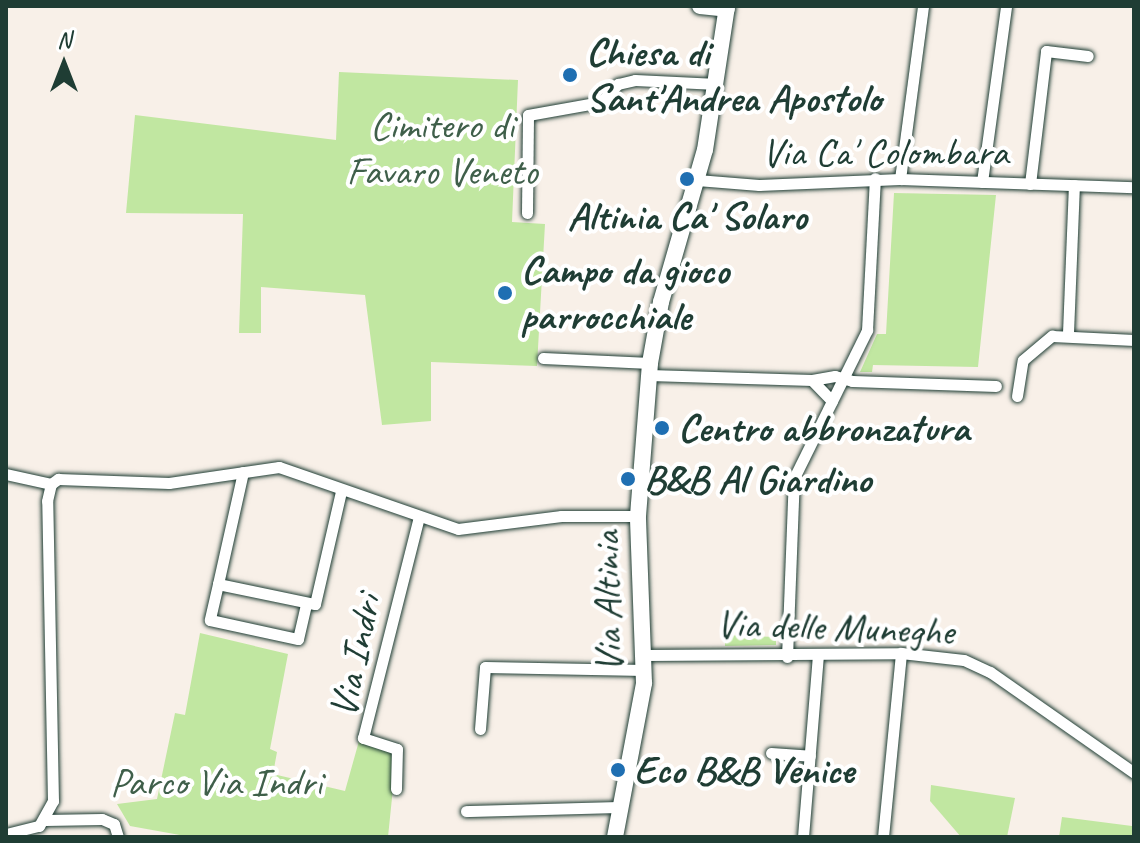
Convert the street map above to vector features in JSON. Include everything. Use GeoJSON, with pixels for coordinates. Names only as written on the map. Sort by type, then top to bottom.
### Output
{"type":"FeatureCollection","features":[{"type":"Feature","properties":{"kind":"main road"},"geometry":{"type":"LineString","coordinates":[[700,6],[727,8]]}},
{"type":"Feature","properties":{"kind":"main road","name":"Via Altinia"},"geometry":{"type":"LineString","coordinates":[[615,837],[645,663],[638,516],[649,369],[661,302],[697,180],[717,84],[727,8]]}},
{"type":"Feature","properties":{"kind":"street"},"geometry":{"type":"LineString","coordinates":[[900,179],[923,6]]}},
{"type":"Feature","properties":{"kind":"street"},"geometry":{"type":"LineString","coordinates":[[982,182],[1006,6]]}},
{"type":"Feature","properties":{"kind":"street"},"geometry":{"type":"LineString","coordinates":[[1030,184],[1046,51],[1088,56]]}},
{"type":"Feature","properties":{"kind":"street"},"geometry":{"type":"LineString","coordinates":[[527,213],[528,115],[601,102],[618,84],[635,80],[717,84]]}},
{"type":"Feature","properties":{"kind":"street"},"geometry":{"type":"LineString","coordinates":[[787,657],[794,478],[867,330],[875,178]]}},
{"type":"Feature","properties":{"kind":"street","name":"Via Ca' Colombara"},"geometry":{"type":"LineString","coordinates":[[697,180],[759,185],[875,178],[1134,187]]}},
{"type":"Feature","properties":{"kind":"street"},"geometry":{"type":"LineString","coordinates":[[1068,333],[1074,185]]}},
{"type":"Feature","properties":{"kind":"street"},"geometry":{"type":"LineString","coordinates":[[1017,396],[1027,354],[1052,336],[1068,333],[1134,340]]}},
{"type":"Feature","properties":{"kind":"street"},"geometry":{"type":"LineString","coordinates":[[543,358],[812,380],[996,386]]}},
{"type":"Feature","properties":{"kind":"street"},"geometry":{"type":"LineString","coordinates":[[812,380],[832,401]]}},
{"type":"Feature","properties":{"kind":"street"},"geometry":{"type":"LineString","coordinates":[[6,474],[51,484],[68,477],[151,484],[279,467],[419,517],[469,530],[561,516],[638,516]]}},
{"type":"Feature","properties":{"kind":"street","name":"Via Indri"},"geometry":{"type":"LineString","coordinates":[[243,472],[210,620],[298,639],[306,603]]}},
{"type":"Feature","properties":{"kind":"street"},"geometry":{"type":"LineString","coordinates":[[45,820],[53,801],[51,484]]}},
{"type":"Feature","properties":{"kind":"street","name":"Via Indri"},"geometry":{"type":"LineString","coordinates":[[218,584],[315,604],[341,491]]}},
{"type":"Feature","properties":{"kind":"street","name":"Via Indri"},"geometry":{"type":"LineString","coordinates":[[396,789],[397,749],[363,738],[419,517]]}},
{"type":"Feature","properties":{"kind":"street"},"geometry":{"type":"LineString","coordinates":[[883,837],[901,653]]}},
{"type":"Feature","properties":{"kind":"street","name":"Via delle Muneghe"},"geometry":{"type":"LineString","coordinates":[[480,729],[485,667],[901,653],[936,655],[977,665],[1134,773]]}},
{"type":"Feature","properties":{"kind":"street"},"geometry":{"type":"LineString","coordinates":[[803,837],[818,656]]}},
{"type":"Feature","properties":{"kind":"street"},"geometry":{"type":"LineString","coordinates":[[771,753],[810,756]]}},
{"type":"Feature","properties":{"kind":"street"},"geometry":{"type":"LineString","coordinates":[[466,811],[622,807]]}},
{"type":"Feature","properties":{"kind":"street"},"geometry":{"type":"LineString","coordinates":[[6,834],[22,834],[45,820],[102,819],[114,824],[118,837]]}},
{"type":"Feature","properties":{"kind":"green space","name":"Cimitero di Favaro Veneto"},"geometry":{"type":"Polygon","coordinates":[[[339,72],[518,80],[512,222],[545,224],[537,366],[431,362],[431,421],[382,425],[365,295],[261,287],[261,333],[239,333],[243,214],[126,213],[135,115],[336,140],[339,72]]]}},
{"type":"Feature","properties":{"kind":"green space"},"geometry":{"type":"Polygon","coordinates":[[[894,193],[996,195],[978,367],[873,365],[872,372],[860,372],[877,334],[886,334],[894,193]]]}},
{"type":"Feature","properties":{"kind":"green space","name":"Parco Via Indri"},"geometry":{"type":"Polygon","coordinates":[[[200,633],[288,654],[270,749],[277,752],[273,774],[345,791],[359,741],[397,749],[388,837],[191,837],[130,826],[117,804],[157,799],[175,713],[185,715],[200,633]]]}},
{"type":"Feature","properties":{"kind":"green space"},"geometry":{"type":"Polygon","coordinates":[[[725,635],[776,637],[776,645],[725,646],[725,635]]]}},
{"type":"Feature","properties":{"kind":"green space"},"geometry":{"type":"Polygon","coordinates":[[[931,785],[1015,798],[1007,837],[961,837],[930,801],[931,785]]]}},
{"type":"Feature","properties":{"kind":"green space"},"geometry":{"type":"Polygon","coordinates":[[[1134,812],[1134,837],[1059,837],[1062,817],[1132,826],[1134,812]]]}},
{"type":"Feature","properties":{"kind":"place","name":"Chiesa di Sant'Andrea Apostolo"},"geometry":{"type":"Point","coordinates":[570,75]}},
{"type":"Feature","properties":{"kind":"place","name":"Altinia Ca' Solaro"},"geometry":{"type":"Point","coordinates":[687,179]}},
{"type":"Feature","properties":{"kind":"place","name":"Campo da gioco parrocchiale"},"geometry":{"type":"Point","coordinates":[505,293]}},
{"type":"Feature","properties":{"kind":"place","name":"Centro abbronzatura"},"geometry":{"type":"Point","coordinates":[662,428]}},
{"type":"Feature","properties":{"kind":"place","name":"B&B Al Giardino"},"geometry":{"type":"Point","coordinates":[628,479]}},
{"type":"Feature","properties":{"kind":"place","name":"Eco B&B Venice"},"geometry":{"type":"Point","coordinates":[618,770]}}]}
